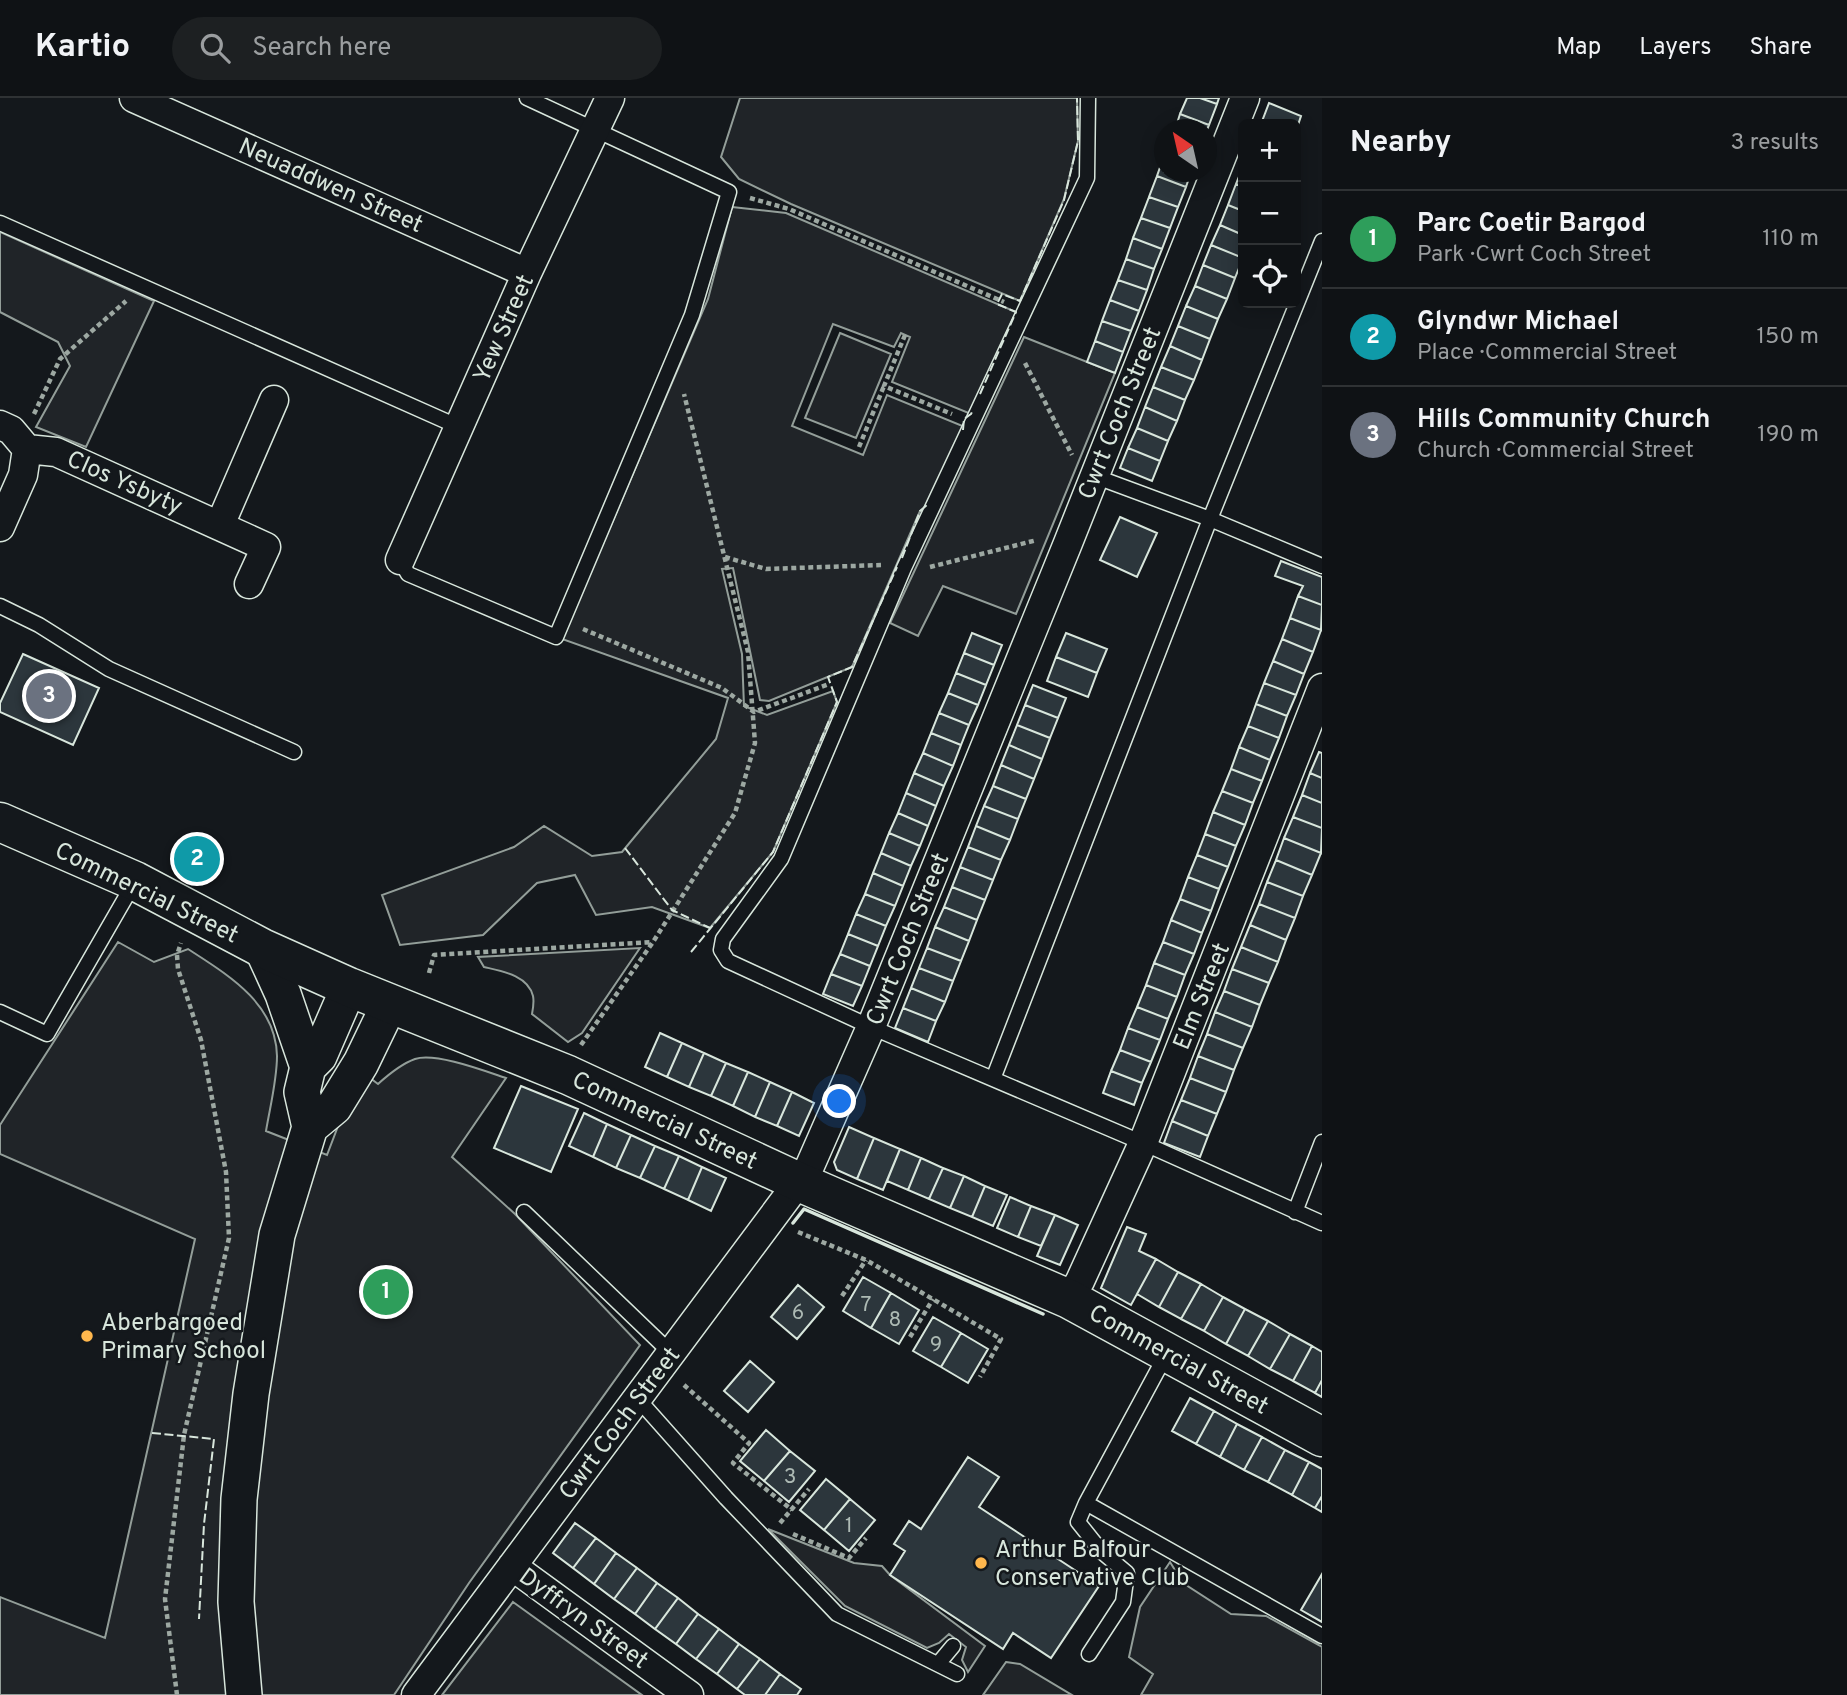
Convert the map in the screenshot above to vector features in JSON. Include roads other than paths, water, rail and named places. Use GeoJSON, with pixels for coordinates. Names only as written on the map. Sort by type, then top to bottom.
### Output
{"type":"FeatureCollection","features":[{"type":"Feature","properties":{"kind":"main road","name":"Commercial Street"},"geometry":{"type":"LineString","coordinates":[[0,822],[135,881],[262,948],[389,1005],[568,1075],[799,1182],[1069,1299],[1322,1437]]}},
{"type":"Feature","properties":{"kind":"street","name":"Neuaddwen Street"},"geometry":{"type":"LineString","coordinates":[[134,98],[527,273]]}},
{"type":"Feature","properties":{"kind":"street","name":"Yew Street"},"geometry":{"type":"LineString","coordinates":[[400,559],[527,273],[610,98]]}},
{"type":"Feature","properties":{"kind":"street","name":"Cwrt Coch Street"},"geometry":{"type":"LineString","coordinates":[[416,1695],[808,1168],[871,1027],[1245,98]]}},
{"type":"Feature","properties":{"kind":"street"},"geometry":{"type":"LineString","coordinates":[[220,525],[274,400]]}},
{"type":"Feature","properties":{"kind":"street"},"geometry":{"type":"LineString","coordinates":[[0,425],[10,430],[27,449],[23,475],[0,527]]}},
{"type":"Feature","properties":{"kind":"street","name":"Clos Ysbyty"},"geometry":{"type":"LineString","coordinates":[[27,449],[57,452],[266,547],[248,584]]}},
{"type":"Feature","properties":{"kind":"street","name":"Elm Street"},"geometry":{"type":"LineString","coordinates":[[1069,1299],[1080,1281],[1143,1143],[1322,688]]}},
{"type":"Feature","properties":{"kind":"street"},"geometry":{"type":"LineString","coordinates":[[262,948],[283,994],[308,1067]]}},
{"type":"Feature","properties":{"kind":"street"},"geometry":{"type":"LineString","coordinates":[[244,1695],[236,1602],[239,1499],[251,1394],[277,1235],[310,1127],[302,1092],[308,1067],[319,1056],[349,987]]}},
{"type":"Feature","properties":{"kind":"street"},"geometry":{"type":"LineString","coordinates":[[310,1127],[334,1107],[361,1063],[389,1005]]}},
{"type":"Feature","properties":{"kind":"street","name":"Dyffryn Street"},"geometry":{"type":"LineString","coordinates":[[512,1566],[689,1695]]}},
{"type":"Feature","properties":{"kind":"lane"},"geometry":{"type":"LineString","coordinates":[[400,559],[408,574],[556,637],[692,315],[729,192],[527,98]]}},
{"type":"Feature","properties":{"kind":"lane"},"geometry":{"type":"LineString","coordinates":[[1088,98],[1087,178],[904,568],[781,859],[723,939],[721,950],[728,961],[871,1027],[1322,1223]]}},
{"type":"Feature","properties":{"kind":"lane"},"geometry":{"type":"LineString","coordinates":[[0,223],[459,427]]}},
{"type":"Feature","properties":{"kind":"lane"},"geometry":{"type":"LineString","coordinates":[[993,1079],[1210,519],[1322,241]]}},
{"type":"Feature","properties":{"kind":"lane"},"geometry":{"type":"LineString","coordinates":[[1094,477],[1210,519],[1322,566]]}},
{"type":"Feature","properties":{"kind":"lane"},"geometry":{"type":"LineString","coordinates":[[0,606],[39,625],[109,669],[294,752]]}},
{"type":"Feature","properties":{"kind":"lane"},"geometry":{"type":"LineString","coordinates":[[0,1012],[47,1034],[135,881]]}},
{"type":"Feature","properties":{"kind":"lane"},"geometry":{"type":"LineString","coordinates":[[1294,1212],[1322,1142]]}},
{"type":"Feature","properties":{"kind":"lane"},"geometry":{"type":"LineString","coordinates":[[524,1212],[667,1361]]}},
{"type":"Feature","properties":{"kind":"lane"},"geometry":{"type":"LineString","coordinates":[[1090,1654],[1123,1602],[1127,1573],[1102,1552],[1078,1522],[1168,1352]]}},
{"type":"Feature","properties":{"kind":"lane"},"geometry":{"type":"LineString","coordinates":[[638,1399],[726,1498],[837,1614],[957,1674]]}},
{"type":"Feature","properties":{"kind":"lane"},"geometry":{"type":"LineString","coordinates":[[1086,1503],[1322,1636]]}},
{"type":"Feature","properties":{"kind":"lane"},"geometry":{"type":"LineString","coordinates":[[938,1664],[953,1646]]}},
{"type":"Feature","properties":{"kind":"place","name":"Hills Community Church"},"geometry":{"type":"Point","coordinates":[49,696]}},
{"type":"Feature","properties":{"kind":"place","name":"Glyndwr Michael"},"geometry":{"type":"Point","coordinates":[197,859]}},
{"type":"Feature","properties":{"kind":"place","name":"Parc Coetir Bargod"},"geometry":{"type":"Point","coordinates":[386,1292]}},
{"type":"Feature","properties":{"kind":"place","name":"Aberbargoed Primary School"},"geometry":{"type":"Point","coordinates":[87,1336]}},
{"type":"Feature","properties":{"kind":"place","name":"Arthur Balfour Conservative Club"},"geometry":{"type":"Point","coordinates":[981,1563]}}]}
